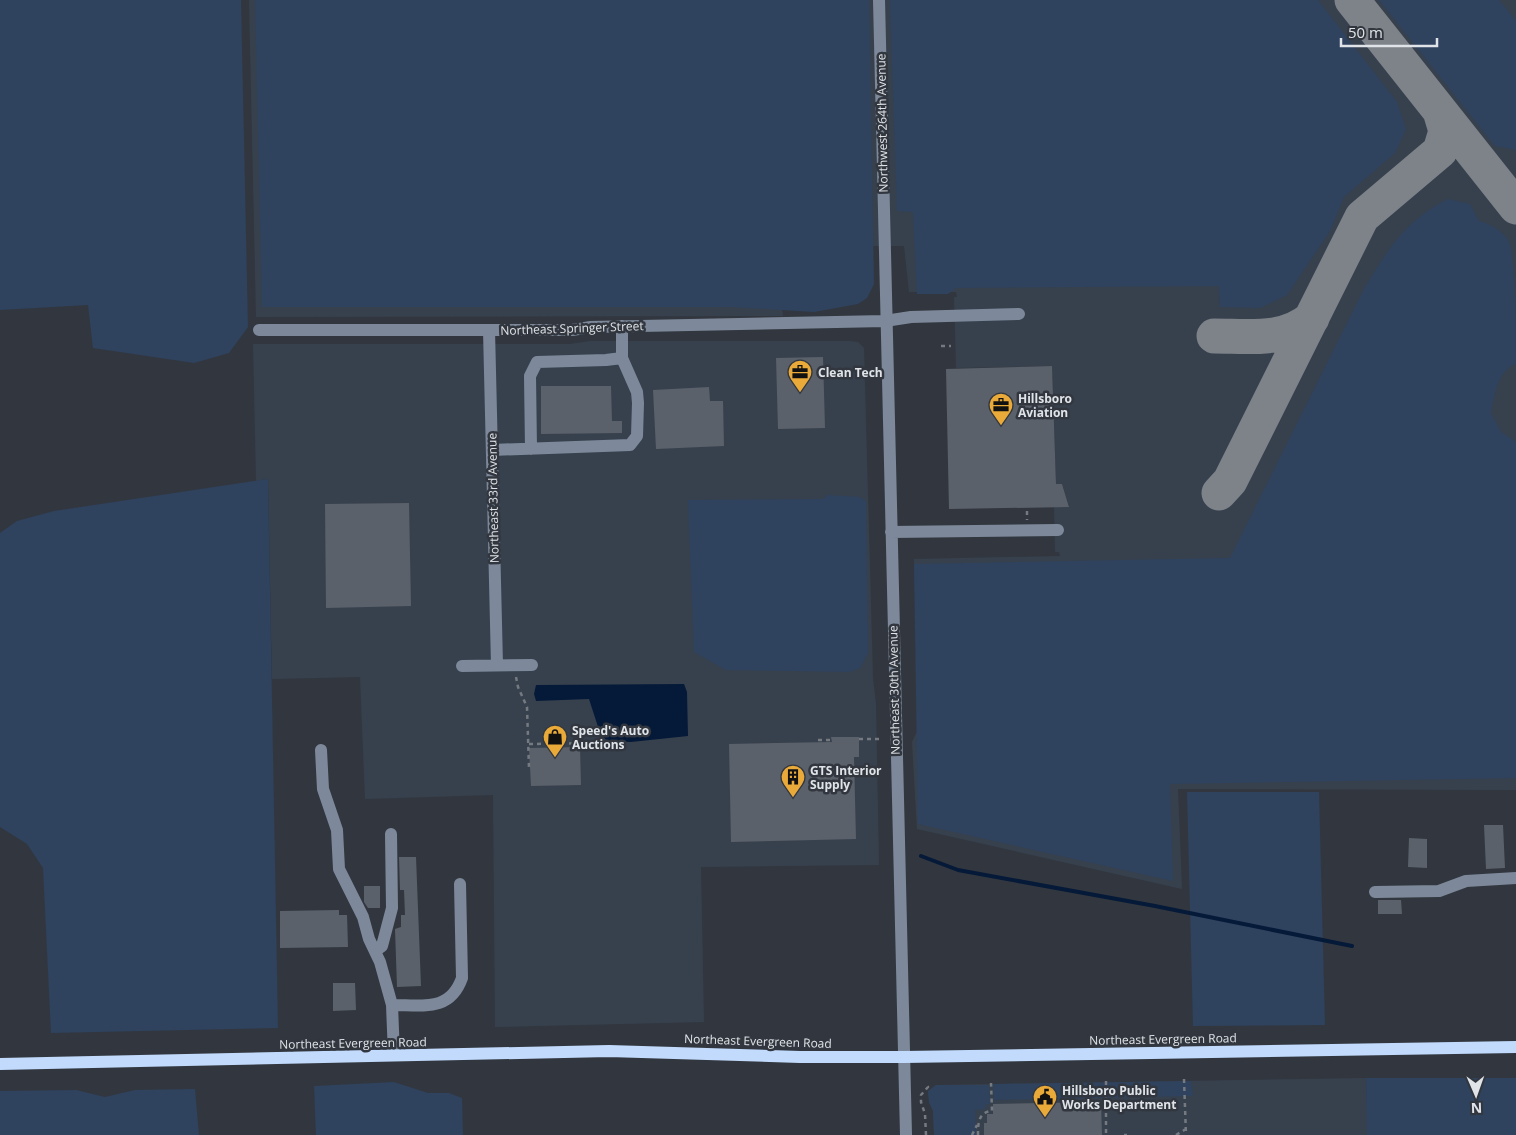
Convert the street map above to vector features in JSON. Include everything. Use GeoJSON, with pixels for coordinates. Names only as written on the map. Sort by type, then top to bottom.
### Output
{"type":"FeatureCollection","features":[{"type":"Feature","properties":{"kind":"main road","name":"Northeast Evergreen Road"},"geometry":{"type":"LineString","coordinates":[[0,1064],[609,1051],[800,1057],[904,1057],[1516,1047]]}},
{"type":"Feature","properties":{"kind":"street","name":"Northwest 264th Avenue"},"geometry":{"type":"LineString","coordinates":[[879,0],[885,245]]}},
{"type":"Feature","properties":{"kind":"street","name":"Northeast 30th Avenue"},"geometry":{"type":"LineString","coordinates":[[885,245],[885,322],[906,1135]]}},
{"type":"Feature","properties":{"kind":"street","name":"Northeast Springer Street"},"geometry":{"type":"LineString","coordinates":[[259,330],[572,330],[622,326],[885,322],[911,317],[1019,314]]}},
{"type":"Feature","properties":{"kind":"street"},"geometry":{"type":"LineString","coordinates":[[492,450],[630,445],[637,436],[638,403],[637,392],[622,358],[622,326]]}},
{"type":"Feature","properties":{"kind":"street","name":"Northeast 33rd Avenue"},"geometry":{"type":"LineString","coordinates":[[489,330],[497,665]]}},
{"type":"Feature","properties":{"kind":"street"},"geometry":{"type":"LineString","coordinates":[[531,449],[530,376],[537,362],[622,358]]}},
{"type":"Feature","properties":{"kind":"street"},"geometry":{"type":"LineString","coordinates":[[891,532],[1058,530]]}},
{"type":"Feature","properties":{"kind":"street"},"geometry":{"type":"LineString","coordinates":[[462,666],[532,665]]}},
{"type":"Feature","properties":{"kind":"street"},"geometry":{"type":"LineString","coordinates":[[321,750],[323,789],[337,830],[339,869],[363,916],[368,939],[380,962],[392,1005],[394,1055]]}},
{"type":"Feature","properties":{"kind":"street"},"geometry":{"type":"LineString","coordinates":[[374,951],[382,946],[392,908],[390,834]]}},
{"type":"Feature","properties":{"kind":"street"},"geometry":{"type":"LineString","coordinates":[[1375,892],[1439,891],[1466,881],[1516,878]]}},
{"type":"Feature","properties":{"kind":"street"},"geometry":{"type":"LineString","coordinates":[[392,1005],[438,1004],[449,999],[458,991],[462,978],[460,884]]}},
{"type":"Feature","properties":{"kind":"path"},"geometry":{"type":"LineString","coordinates":[[941,346],[951,346]]}},
{"type":"Feature","properties":{"kind":"path"},"geometry":{"type":"LineString","coordinates":[[1027,511],[1027,522]]}},
{"type":"Feature","properties":{"kind":"path"},"geometry":{"type":"LineString","coordinates":[[515,672],[518,687],[527,707],[529,768]]}},
{"type":"Feature","properties":{"kind":"path"},"geometry":{"type":"LineString","coordinates":[[859,739],[881,739]]}},
{"type":"Feature","properties":{"kind":"path"},"geometry":{"type":"LineString","coordinates":[[818,740],[831,740]]}},
{"type":"Feature","properties":{"kind":"path"},"geometry":{"type":"LineString","coordinates":[[529,744],[594,742],[594,748]]}},
{"type":"Feature","properties":{"kind":"path"},"geometry":{"type":"LineString","coordinates":[[1184,1079],[1186,1135]]}},
{"type":"Feature","properties":{"kind":"path"},"geometry":{"type":"LineString","coordinates":[[1106,1081],[1106,1135]]}},
{"type":"Feature","properties":{"kind":"path"},"geometry":{"type":"LineString","coordinates":[[972,1135],[981,1116],[986,1111],[992,1111],[991,1083]]}},
{"type":"Feature","properties":{"kind":"path"},"geometry":{"type":"LineString","coordinates":[[926,1085],[928,1087],[921,1094],[921,1102],[925,1114],[926,1135]]}},
{"type":"Feature","properties":{"kind":"path"},"geometry":{"type":"LineString","coordinates":[[978,1123],[978,1135]]}},
{"type":"Feature","properties":{"kind":"path"},"geometry":{"type":"LineString","coordinates":[[1176,1135],[1186,1129]]}},
{"type":"Feature","properties":{"kind":"shaded area"},"geometry":{"type":"Polygon","coordinates":[[[0,0],[241,0],[248,327],[229,353],[194,363],[93,348],[88,305],[0,310],[0,0]]]}},
{"type":"Feature","properties":{"kind":"shaded area"},"geometry":{"type":"Polygon","coordinates":[[[249,0],[1516,0],[1516,790],[1178,789],[1182,889],[917,829],[912,742],[919,727],[914,559],[1060,556],[1059,552],[1055,552],[1054,507],[1069,506],[1062,484],[1056,484],[1052,366],[956,368],[954,297],[957,297],[956,292],[909,292],[904,246],[873,246],[782,308],[783,316],[256,317],[249,0]]]}},
{"type":"Feature","properties":{"kind":"shaded area"},"geometry":{"type":"Polygon","coordinates":[[[255,0],[869,0],[874,284],[867,298],[858,304],[814,312],[732,307],[262,307],[255,0]]]}},
{"type":"Feature","properties":{"kind":"shaded area"},"geometry":{"type":"Polygon","coordinates":[[[890,0],[1318,0],[1397,102],[1406,129],[1395,153],[1344,197],[1330,231],[1287,295],[1260,308],[1220,307],[1219,286],[956,288],[948,294],[917,294],[913,212],[897,211],[890,0]]]}},
{"type":"Feature","properties":{"kind":"shaded area"},"geometry":{"type":"Polygon","coordinates":[[[1379,0],[1499,0],[1516,21],[1516,150],[1495,146],[1379,0]]]}},
{"type":"Feature","properties":{"kind":"shaded area"},"geometry":{"type":"Polygon","coordinates":[[[1448,199],[1470,204],[1479,221],[1492,226],[1503,234],[1509,242],[1513,266],[1516,364],[1510,367],[1501,377],[1495,392],[1491,413],[1501,432],[1516,442],[1516,778],[1170,784],[1173,881],[918,824],[914,564],[1230,558],[1372,275],[1409,226],[1433,207],[1448,199]]]}},
{"type":"Feature","properties":{"kind":"shaded area"},"geometry":{"type":"Polygon","coordinates":[[[590,341],[850,341],[858,342],[864,348],[873,678],[876,704],[879,865],[701,867],[704,1022],[495,1027],[493,795],[365,799],[360,677],[272,679],[268,479],[256,481],[253,344],[570,344],[590,341]]]}},
{"type":"Feature","properties":{"kind":"shaded area"},"geometry":{"type":"Polygon","coordinates":[[[268,479],[278,1028],[51,1033],[43,868],[27,844],[0,827],[0,533],[17,521],[54,511],[268,479]]]}},
{"type":"Feature","properties":{"kind":"shaded area"},"geometry":{"type":"Polygon","coordinates":[[[827,495],[859,497],[866,501],[868,653],[860,668],[849,672],[726,670],[694,652],[688,500],[824,499],[827,495]]]}},
{"type":"Feature","properties":{"kind":"shaded area"},"geometry":{"type":"Polygon","coordinates":[[[684,684],[687,692],[688,736],[631,742],[607,741],[600,733],[589,699],[536,701],[534,694],[536,685],[684,684]]]}},
{"type":"Feature","properties":{"kind":"shaded area"},"geometry":{"type":"Polygon","coordinates":[[[1187,792],[1319,792],[1325,1025],[1193,1026],[1187,792]]]}},
{"type":"Feature","properties":{"kind":"shaded area"},"geometry":{"type":"Polygon","coordinates":[[[1366,1078],[1368,1135],[934,1135],[933,1111],[929,1102],[928,1091],[936,1085],[1366,1078]]]}},
{"type":"Feature","properties":{"kind":"shaded area"},"geometry":{"type":"Polygon","coordinates":[[[1366,1078],[1516,1078],[1516,1135],[1367,1135],[1366,1078]]]}},
{"type":"Feature","properties":{"kind":"shaded area"},"geometry":{"type":"Polygon","coordinates":[[[1191,1081],[1193,1096],[994,1100],[993,1084],[1191,1081]]]}},
{"type":"Feature","properties":{"kind":"shaded area"},"geometry":{"type":"Polygon","coordinates":[[[394,1082],[428,1093],[449,1093],[462,1098],[463,1135],[316,1135],[314,1086],[394,1082]]]}},
{"type":"Feature","properties":{"kind":"shaded area"},"geometry":{"type":"Polygon","coordinates":[[[936,1085],[989,1085],[990,1104],[986,1104],[985,1109],[975,1110],[976,1135],[934,1135],[933,1111],[929,1102],[928,1091],[936,1085]]]}},
{"type":"Feature","properties":{"kind":"shaded area"},"geometry":{"type":"Polygon","coordinates":[[[195,1089],[199,1135],[0,1135],[0,1091],[76,1090],[105,1097],[135,1090],[195,1089]]]}},
{"type":"Feature","properties":{"kind":"building","name":"Clean Tech"},"geometry":{"type":"Polygon","coordinates":[[[823,357],[825,428],[778,429],[776,358],[823,357]]]}},
{"type":"Feature","properties":{"kind":"building","name":"Hillsboro Aviation"},"geometry":{"type":"Polygon","coordinates":[[[1052,366],[1056,484],[1062,484],[1069,507],[949,509],[946,369],[1052,366]]]}},
{"type":"Feature","properties":{"kind":"building"},"geometry":{"type":"Polygon","coordinates":[[[541,386],[611,386],[612,421],[622,421],[622,433],[541,434],[541,386]]]}},
{"type":"Feature","properties":{"kind":"building"},"geometry":{"type":"Polygon","coordinates":[[[709,387],[710,401],[723,401],[724,446],[656,449],[653,390],[709,387]]]}},
{"type":"Feature","properties":{"kind":"building"},"geometry":{"type":"Polygon","coordinates":[[[409,503],[411,606],[326,608],[325,504],[409,503]]]}},
{"type":"Feature","properties":{"kind":"building","name":"GTS Interior Supply"},"geometry":{"type":"Polygon","coordinates":[[[831,737],[859,737],[859,757],[854,757],[856,839],[731,842],[729,744],[832,742],[831,737]]]}},
{"type":"Feature","properties":{"kind":"building","name":"Speed's Auto Auctions"},"geometry":{"type":"Polygon","coordinates":[[[580,747],[581,785],[531,786],[529,748],[580,747]]]}},
{"type":"Feature","properties":{"kind":"building"},"geometry":{"type":"Polygon","coordinates":[[[1484,825],[1503,825],[1505,868],[1486,869],[1484,825]]]}},
{"type":"Feature","properties":{"kind":"building"},"geometry":{"type":"Polygon","coordinates":[[[1409,838],[1427,839],[1427,868],[1408,867],[1409,838]]]}},
{"type":"Feature","properties":{"kind":"building"},"geometry":{"type":"Polygon","coordinates":[[[399,857],[416,857],[421,986],[397,987],[395,929],[401,927],[401,915],[405,915],[404,890],[400,890],[399,857]]]}},
{"type":"Feature","properties":{"kind":"building"},"geometry":{"type":"Polygon","coordinates":[[[364,886],[380,886],[380,908],[368,908],[364,902],[364,886]]]}},
{"type":"Feature","properties":{"kind":"building"},"geometry":{"type":"Polygon","coordinates":[[[1378,900],[1401,900],[1402,914],[1378,914],[1378,900]]]}},
{"type":"Feature","properties":{"kind":"building"},"geometry":{"type":"Polygon","coordinates":[[[339,910],[339,915],[347,915],[348,947],[280,948],[280,911],[339,910]]]}},
{"type":"Feature","properties":{"kind":"building"},"geometry":{"type":"Polygon","coordinates":[[[333,983],[355,983],[356,1010],[333,1011],[333,983]]]}},
{"type":"Feature","properties":{"kind":"building","name":"Hillsboro Public Works Department"},"geometry":{"type":"Polygon","coordinates":[[[1101,1102],[1102,1135],[984,1135],[984,1123],[987,1123],[987,1114],[993,1114],[993,1104],[1101,1102]]]}},
{"type":"Feature","properties":{"kind":"waterway"},"geometry":{"type":"LineString","coordinates":[[921,856],[958,870],[1155,906],[1352,946]]}},
{"type":"Feature","properties":{"kind":"taxiway"},"geometry":{"type":"LineString","coordinates":[[1352,0],[1516,207]]}},
{"type":"Feature","properties":{"kind":"taxiway"},"geometry":{"type":"LineString","coordinates":[[1219,493],[1230,481],[1362,217],[1440,151],[1446,131],[1440,111]]}},
{"type":"Feature","properties":{"kind":"taxiway"},"geometry":{"type":"LineString","coordinates":[[1214,336],[1253,337],[1278,334],[1301,326],[1312,318]]}},
{"type":"Feature","properties":{"kind":"place","name":"Clean Tech"},"geometry":{"type":"Point","coordinates":[800,393]}},
{"type":"Feature","properties":{"kind":"place","name":"Hillsboro Aviation"},"geometry":{"type":"Point","coordinates":[1001,426]}},
{"type":"Feature","properties":{"kind":"place","name":"Speed's Auto Auctions"},"geometry":{"type":"Point","coordinates":[555,758]}},
{"type":"Feature","properties":{"kind":"place","name":"GTS Interior Supply"},"geometry":{"type":"Point","coordinates":[793,798]}},
{"type":"Feature","properties":{"kind":"place","name":"Hillsboro Public Works Department"},"geometry":{"type":"Point","coordinates":[1045,1118]}}]}
